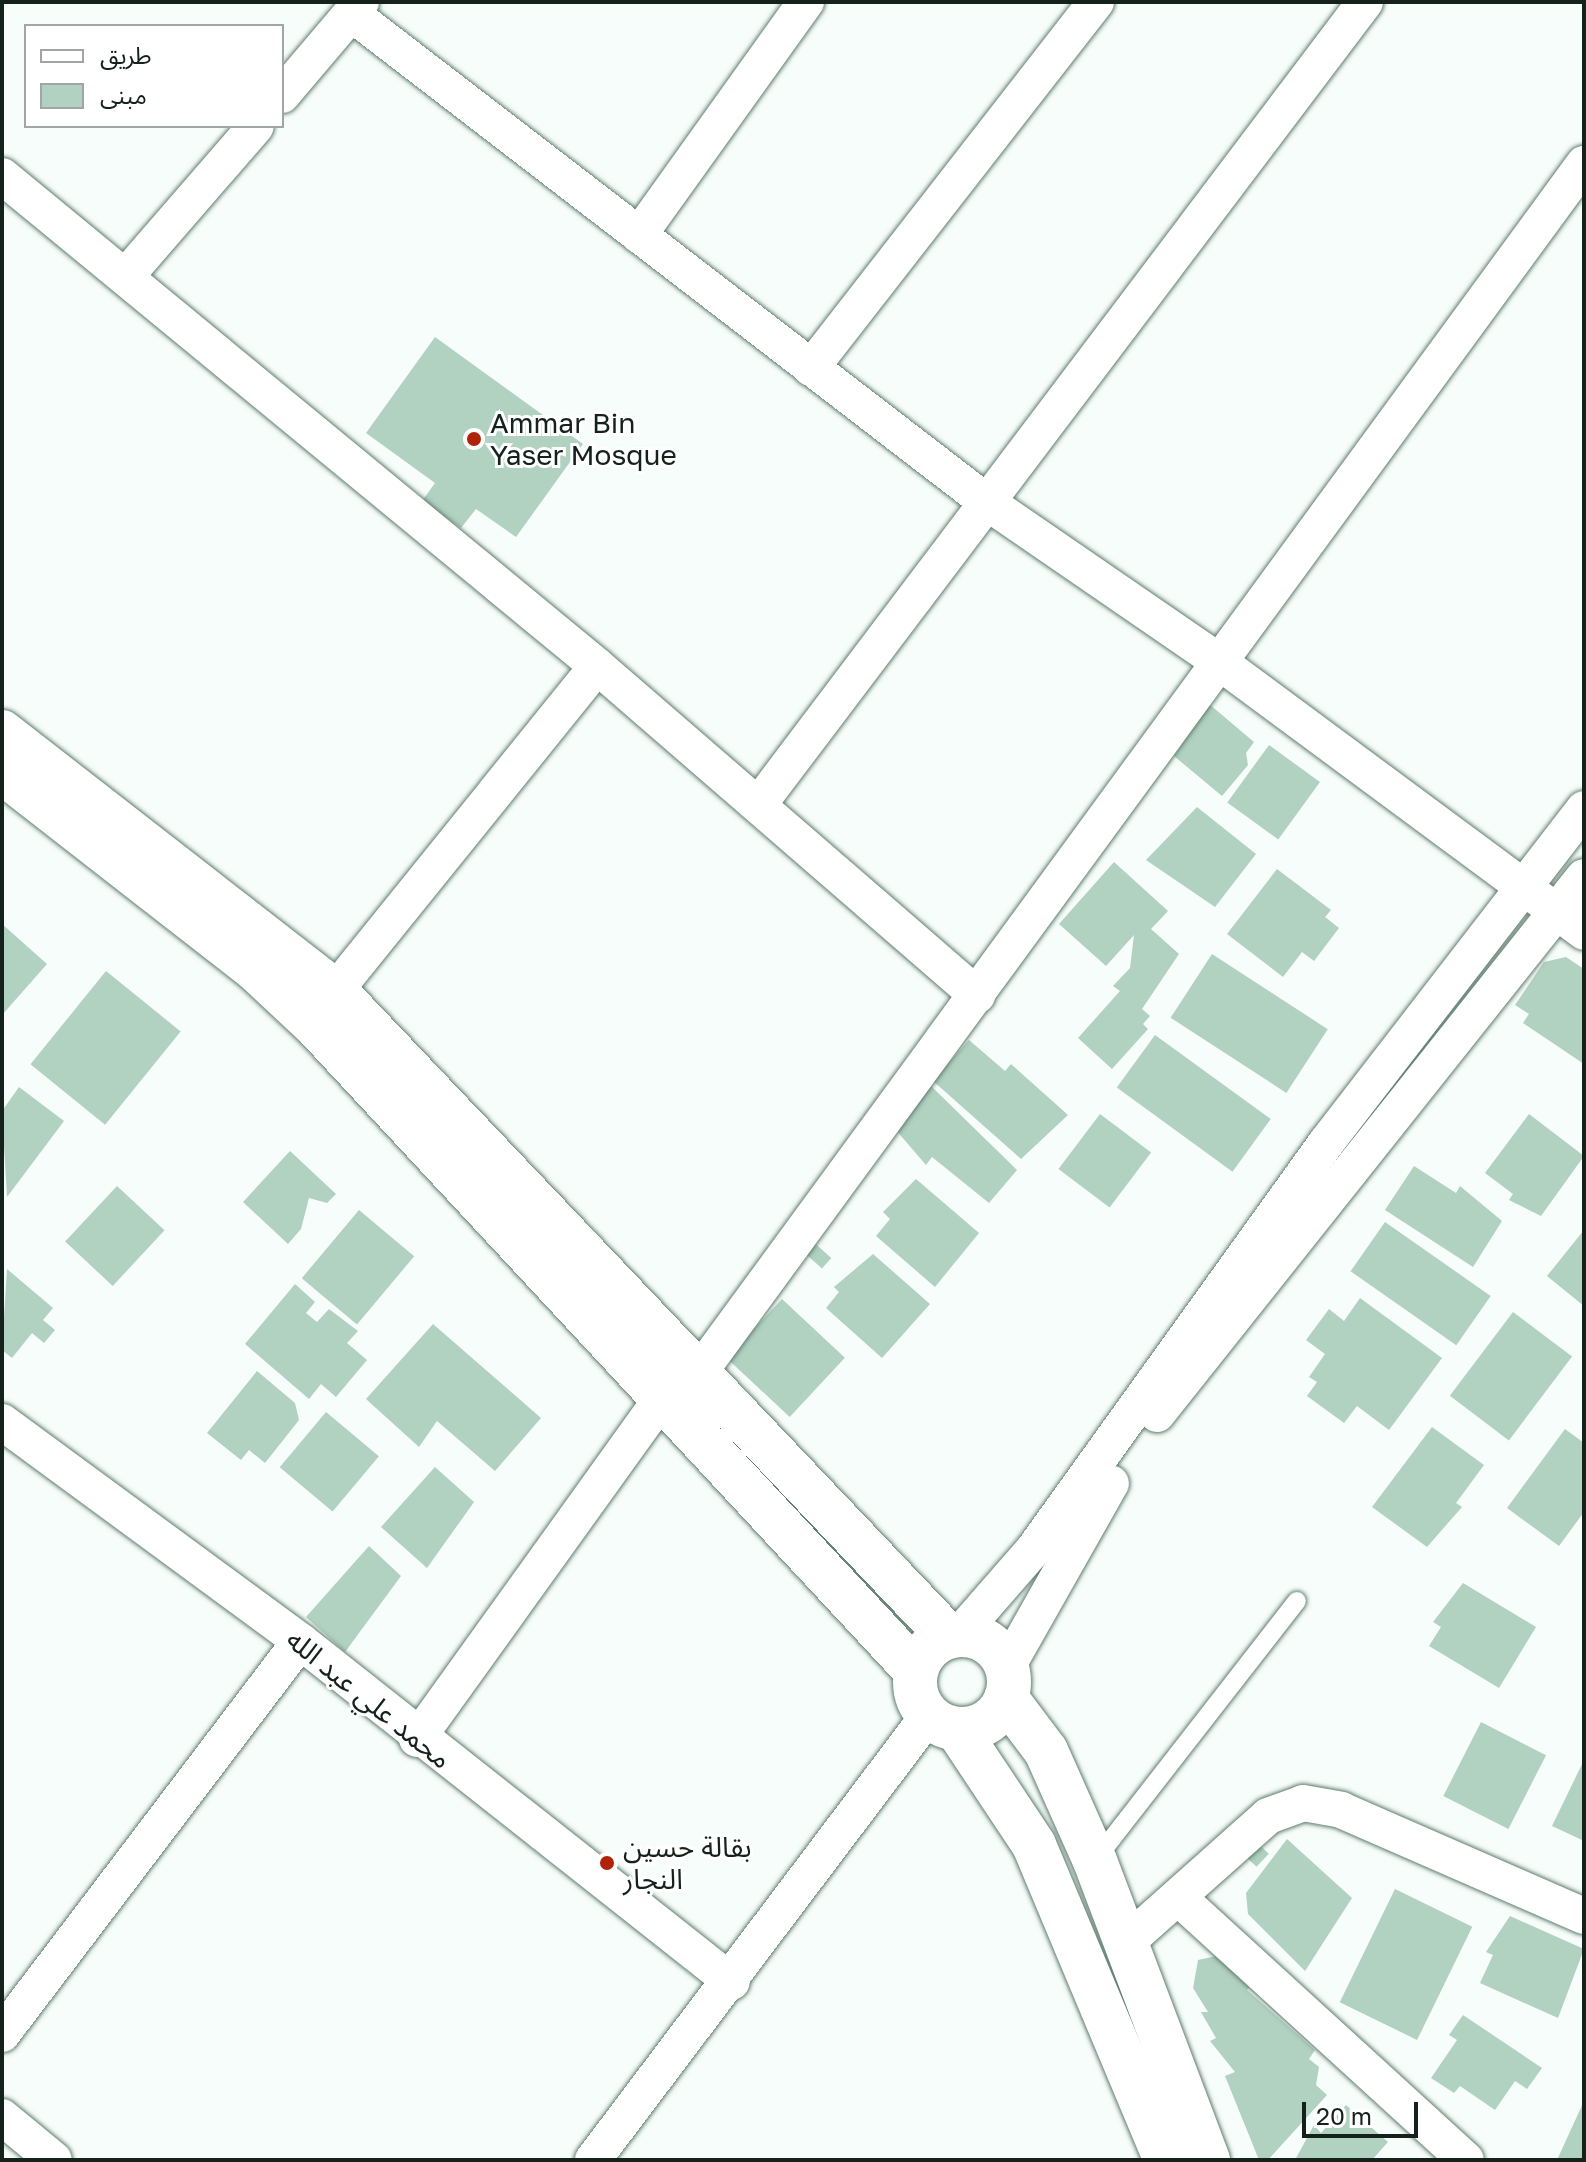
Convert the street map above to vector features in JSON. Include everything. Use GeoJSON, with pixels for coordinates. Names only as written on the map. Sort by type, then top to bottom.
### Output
{"type":"FeatureCollection","features":[{"type":"Feature","properties":{"kind":"street"},"geometry":{"type":"LineString","coordinates":[[639,235],[806,2]]}},
{"type":"Feature","properties":{"kind":"street"},"geometry":{"type":"LineString","coordinates":[[811,368],[1096,2]]}},
{"type":"Feature","properties":{"kind":"street"},"geometry":{"type":"LineString","coordinates":[[759,804],[984,500],[1365,2]]}},
{"type":"Feature","properties":{"kind":"street"},"geometry":{"type":"LineString","coordinates":[[284,93],[357,8],[639,235],[984,500],[1218,661],[1527,884],[1571,923]]}},
{"type":"Feature","properties":{"kind":"street"},"geometry":{"type":"LineString","coordinates":[[126,276],[254,128]]}},
{"type":"Feature","properties":{"kind":"street"},"geometry":{"type":"LineString","coordinates":[[417,1739],[977,995],[1584,164]]}},
{"type":"Feature","properties":{"kind":"street"},"geometry":{"type":"LineString","coordinates":[[2,176],[597,666],[977,995]]}},
{"type":"Feature","properties":{"kind":"street"},"geometry":{"type":"LineString","coordinates":[[335,991],[597,666]]}},
{"type":"Feature","properties":{"kind":"street"},"geometry":{"type":"LineString","coordinates":[[2,732],[335,991],[682,1384],[916,1671],[943,1722],[1034,1845],[1166,2160]]}},
{"type":"Feature","properties":{"kind":"street"},"geometry":{"type":"LineString","coordinates":[[2,772],[255,969],[682,1384],[954,1636],[988,1643],[1006,1682],[1046,1751],[1129,1940],[1208,2160]]}},
{"type":"Feature","properties":{"kind":"street"},"geometry":{"type":"LineString","coordinates":[[916,1671],[934,1644],[954,1636],[1034,1549],[1326,1143],[1584,809]]}},
{"type":"Feature","properties":{"kind":"street"},"geometry":{"type":"LineString","coordinates":[[943,1722],[987,1722],[1053,1576],[1163,1406],[1571,923],[1584,877]]}},
{"type":"Feature","properties":{"kind":"street","name":"محمد علي عبد الله"},"geometry":{"type":"LineString","coordinates":[[2,1422],[300,1641],[417,1739],[732,1982]]}},
{"type":"Feature","properties":{"kind":"street"},"geometry":{"type":"LineString","coordinates":[[2,2034],[300,1641]]}},
{"type":"Feature","properties":{"kind":"street"},"geometry":{"type":"LineString","coordinates":[[593,2160],[732,1982],[943,1722]]}},
{"type":"Feature","properties":{"kind":"street"},"geometry":{"type":"LineString","coordinates":[[1129,1940],[1180,1899],[1268,1816],[1303,1803],[1341,1810],[1584,1916]]}},
{"type":"Feature","properties":{"kind":"street"},"geometry":{"type":"LineString","coordinates":[[1180,1899],[1466,2160]]}},
{"type":"Feature","properties":{"kind":"street"},"geometry":{"type":"LineString","coordinates":[[2,2117],[54,2160]]}},
{"type":"Feature","properties":{"kind":"lane"},"geometry":{"type":"LineString","coordinates":[[1095,1861],[1297,1601]]}},
{"type":"Feature","properties":{"kind":"building","name":"Ammar Bin Yaser Mosque"},"geometry":{"type":"Polygon","coordinates":[[[435,337],[583,444],[516,537],[476,509],[461,528],[422,501],[435,483],[366,433],[435,337]]]}},
{"type":"Feature","properties":{"kind":"building"},"geometry":{"type":"Polygon","coordinates":[[[1209,704],[1254,742],[1246,753],[1248,765],[1222,796],[1174,756],[1209,704]]]}},
{"type":"Feature","properties":{"kind":"building"},"geometry":{"type":"Polygon","coordinates":[[[1269,745],[1320,782],[1278,839],[1227,802],[1269,745]]]}},
{"type":"Feature","properties":{"kind":"building"},"geometry":{"type":"Polygon","coordinates":[[[1197,807],[1256,854],[1215,907],[1146,860],[1197,807]]]}},
{"type":"Feature","properties":{"kind":"building"},"geometry":{"type":"Polygon","coordinates":[[[1114,862],[1168,911],[1151,929],[1179,954],[1142,1009],[1150,1016],[1143,1024],[1148,1029],[1112,1069],[1078,1038],[1120,991],[1113,986],[1130,968],[1134,935],[1106,966],[1059,924],[1114,862]]]}},
{"type":"Feature","properties":{"kind":"building"},"geometry":{"type":"Polygon","coordinates":[[[1277,869],[1331,910],[1325,917],[1339,928],[1314,961],[1302,952],[1283,977],[1227,934],[1277,869]]]}},
{"type":"Feature","properties":{"kind":"building"},"geometry":{"type":"Polygon","coordinates":[[[2,924],[47,964],[2,1015],[2,924]]]}},
{"type":"Feature","properties":{"kind":"building"},"geometry":{"type":"Polygon","coordinates":[[[1212,954],[1328,1029],[1286,1093],[1171,1018],[1212,954]]]}},
{"type":"Feature","properties":{"kind":"building"},"geometry":{"type":"Polygon","coordinates":[[[1566,957],[1584,969],[1584,1064],[1523,1023],[1529,1014],[1515,1005],[1544,962],[1566,957]]]}},
{"type":"Feature","properties":{"kind":"building"},"geometry":{"type":"Polygon","coordinates":[[[106,971],[181,1031],[105,1125],[30,1064],[106,971]]]}},
{"type":"Feature","properties":{"kind":"building"},"geometry":{"type":"Polygon","coordinates":[[[1155,1035],[1271,1119],[1232,1172],[1117,1088],[1155,1035]]]}},
{"type":"Feature","properties":{"kind":"building"},"geometry":{"type":"Polygon","coordinates":[[[969,1040],[1005,1071],[1011,1064],[1068,1115],[1021,1159],[933,1081],[969,1040]]]}},
{"type":"Feature","properties":{"kind":"building"},"geometry":{"type":"Polygon","coordinates":[[[931,1086],[1017,1170],[989,1203],[932,1157],[926,1165],[895,1129],[931,1086]]]}},
{"type":"Feature","properties":{"kind":"building"},"geometry":{"type":"Polygon","coordinates":[[[19,1087],[64,1121],[7,1197],[2,1111],[19,1087]]]}},
{"type":"Feature","properties":{"kind":"building"},"geometry":{"type":"Polygon","coordinates":[[[1100,1114],[1151,1153],[1110,1208],[1058,1169],[1100,1114]]]}},
{"type":"Feature","properties":{"kind":"building"},"geometry":{"type":"Polygon","coordinates":[[[1529,1114],[1584,1156],[1541,1216],[1509,1200],[1513,1194],[1485,1173],[1529,1114]]]}},
{"type":"Feature","properties":{"kind":"building"},"geometry":{"type":"Polygon","coordinates":[[[290,1151],[336,1194],[327,1203],[309,1198],[301,1229],[288,1244],[243,1202],[290,1151]]]}},
{"type":"Feature","properties":{"kind":"building"},"geometry":{"type":"Polygon","coordinates":[[[1414,1166],[1456,1193],[1460,1186],[1502,1221],[1473,1267],[1385,1210],[1414,1166]]]}},
{"type":"Feature","properties":{"kind":"building"},"geometry":{"type":"Polygon","coordinates":[[[916,1179],[979,1233],[935,1287],[876,1236],[890,1219],[883,1212],[916,1179]]]}},
{"type":"Feature","properties":{"kind":"building"},"geometry":{"type":"Polygon","coordinates":[[[117,1186],[165,1230],[113,1286],[65,1242],[117,1186]]]}},
{"type":"Feature","properties":{"kind":"building"},"geometry":{"type":"Polygon","coordinates":[[[359,1210],[414,1256],[357,1324],[302,1278],[359,1210]]]}},
{"type":"Feature","properties":{"kind":"building"},"geometry":{"type":"Polygon","coordinates":[[[1385,1222],[1491,1296],[1456,1345],[1351,1271],[1385,1222]]]}},
{"type":"Feature","properties":{"kind":"building"},"geometry":{"type":"Polygon","coordinates":[[[1584,1230],[1584,1306],[1547,1276],[1584,1230]]]}},
{"type":"Feature","properties":{"kind":"building"},"geometry":{"type":"Polygon","coordinates":[[[809,1238],[831,1258],[822,1268],[800,1248],[809,1238]]]}},
{"type":"Feature","properties":{"kind":"building"},"geometry":{"type":"Polygon","coordinates":[[[873,1254],[930,1304],[882,1358],[826,1308],[839,1292],[834,1287],[873,1254]]]}},
{"type":"Feature","properties":{"kind":"building"},"geometry":{"type":"Polygon","coordinates":[[[7,1269],[53,1308],[43,1320],[55,1330],[44,1343],[32,1333],[12,1358],[2,1350],[7,1269]]]}},
{"type":"Feature","properties":{"kind":"building"},"geometry":{"type":"Polygon","coordinates":[[[295,1284],[315,1302],[306,1313],[317,1322],[329,1309],[358,1331],[347,1343],[367,1360],[336,1397],[321,1384],[309,1399],[245,1344],[295,1284]]]}},
{"type":"Feature","properties":{"kind":"building"},"geometry":{"type":"Polygon","coordinates":[[[1360,1298],[1442,1358],[1389,1430],[1357,1406],[1344,1423],[1307,1396],[1317,1382],[1309,1377],[1325,1354],[1306,1340],[1329,1309],[1344,1321],[1360,1298]]]}},
{"type":"Feature","properties":{"kind":"building"},"geometry":{"type":"Polygon","coordinates":[[[782,1299],[845,1358],[790,1417],[727,1358],[782,1299]]]}},
{"type":"Feature","properties":{"kind":"building"},"geometry":{"type":"Polygon","coordinates":[[[1513,1312],[1572,1357],[1509,1440],[1450,1396],[1513,1312]]]}},
{"type":"Feature","properties":{"kind":"building"},"geometry":{"type":"Polygon","coordinates":[[[433,1324],[541,1418],[495,1471],[437,1421],[419,1447],[366,1399],[433,1324]]]}},
{"type":"Feature","properties":{"kind":"building"},"geometry":{"type":"Polygon","coordinates":[[[257,1371],[295,1403],[299,1420],[265,1463],[249,1450],[241,1460],[207,1433],[257,1371]]]}},
{"type":"Feature","properties":{"kind":"building"},"geometry":{"type":"Polygon","coordinates":[[[326,1412],[379,1456],[333,1512],[280,1467],[326,1412]]]}},
{"type":"Feature","properties":{"kind":"building"},"geometry":{"type":"Polygon","coordinates":[[[1432,1427],[1484,1465],[1456,1503],[1462,1507],[1427,1547],[1372,1507],[1432,1427]]]}},
{"type":"Feature","properties":{"kind":"building"},"geometry":{"type":"Polygon","coordinates":[[[1565,1429],[1584,1443],[1584,1512],[1559,1546],[1507,1508],[1565,1429]]]}},
{"type":"Feature","properties":{"kind":"building"},"geometry":{"type":"Polygon","coordinates":[[[435,1467],[474,1502],[427,1568],[381,1527],[435,1467]]]}},
{"type":"Feature","properties":{"kind":"building"},"geometry":{"type":"Polygon","coordinates":[[[369,1546],[401,1576],[345,1652],[306,1617],[369,1546]]]}},
{"type":"Feature","properties":{"kind":"building"},"geometry":{"type":"Polygon","coordinates":[[[1463,1583],[1536,1627],[1499,1688],[1429,1646],[1441,1627],[1433,1622],[1463,1583]]]}},
{"type":"Feature","properties":{"kind":"building"},"geometry":{"type":"Polygon","coordinates":[[[1481,1722],[1546,1755],[1508,1829],[1443,1796],[1481,1722]]]}},
{"type":"Feature","properties":{"kind":"building"},"geometry":{"type":"Polygon","coordinates":[[[1584,1760],[1584,1836],[1582,1840],[1552,1826],[1584,1760]]]}},
{"type":"Feature","properties":{"kind":"building"},"geometry":{"type":"Polygon","coordinates":[[[1252,1838],[1269,1854],[1257,1867],[1240,1851],[1252,1838]]]}},
{"type":"Feature","properties":{"kind":"building"},"geometry":{"type":"Polygon","coordinates":[[[1287,1839],[1352,1898],[1305,1971],[1248,1914],[1246,1893],[1287,1839]]]}},
{"type":"Feature","properties":{"kind":"building"},"geometry":{"type":"Polygon","coordinates":[[[1395,1889],[1472,1927],[1417,2040],[1340,2002],[1395,1889]]]}},
{"type":"Feature","properties":{"kind":"building"},"geometry":{"type":"Polygon","coordinates":[[[1510,1916],[1584,1949],[1558,2018],[1480,1983],[1493,1955],[1486,1952],[1510,1916]]]}},
{"type":"Feature","properties":{"kind":"building"},"geometry":{"type":"Polygon","coordinates":[[[1221,1955],[1256,1980],[1247,1990],[1315,2050],[1309,2059],[1319,2067],[1316,2085],[1327,2095],[1268,2160],[1259,2160],[1225,2076],[1235,2072],[1210,2041],[1216,2038],[1201,2012],[1208,2012],[1193,1988],[1198,1960],[1221,1955]]]}},
{"type":"Feature","properties":{"kind":"building"},"geometry":{"type":"Polygon","coordinates":[[[1463,2015],[1542,2068],[1527,2089],[1515,2081],[1495,2110],[1460,2086],[1454,2093],[1431,2078],[1457,2040],[1449,2035],[1463,2015]]]}},
{"type":"Feature","properties":{"kind":"building"},"geometry":{"type":"Polygon","coordinates":[[[1584,2101],[1584,2160],[1557,2160],[1584,2101]]]}},
{"type":"Feature","properties":{"kind":"building"},"geometry":{"type":"Polygon","coordinates":[[[1346,2105],[1388,2142],[1372,2160],[1295,2160],[1314,2125],[1321,2133],[1346,2105]]]}},
{"type":"Feature","properties":{"kind":"place","name":"Ammar Bin Yaser Mosque"},"geometry":{"type":"Point","coordinates":[474,439]}},
{"type":"Feature","properties":{"kind":"place","name":"بقالة حسين النجار"},"geometry":{"type":"Point","coordinates":[607,1863]}}]}
